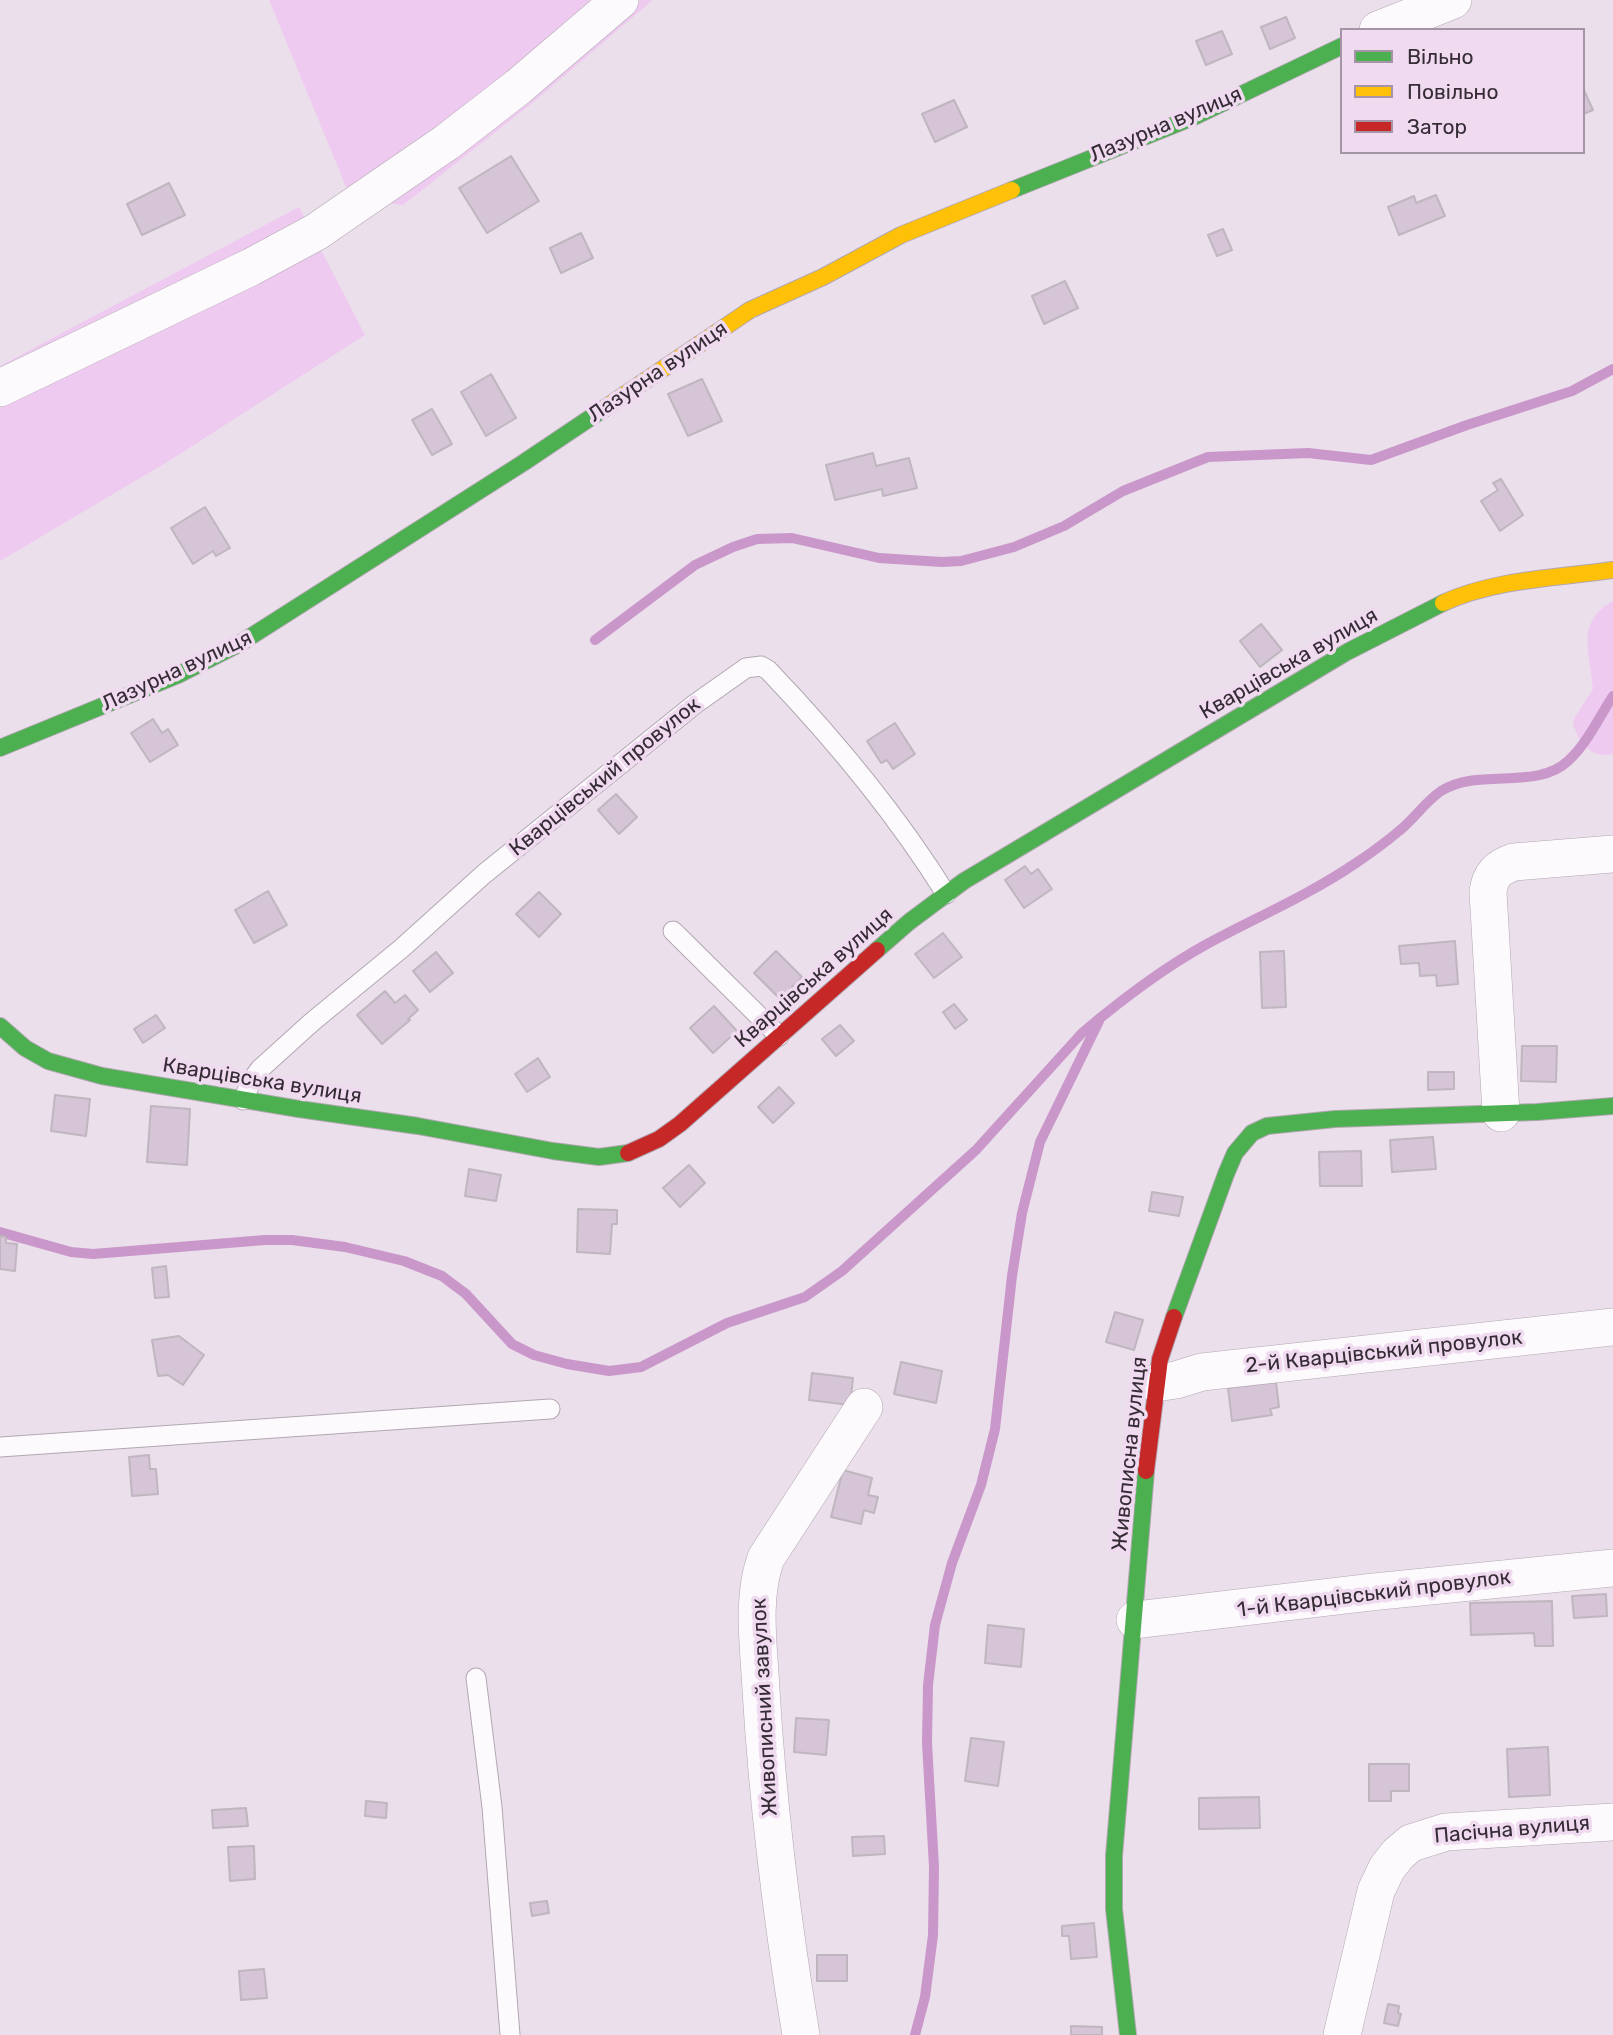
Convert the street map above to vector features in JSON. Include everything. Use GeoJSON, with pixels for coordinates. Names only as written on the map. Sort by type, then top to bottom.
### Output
{"type":"FeatureCollection","features":[{"type":"Feature","properties":{"kind":"street"},"geometry":{"type":"LineString","coordinates":[[0,388],[251,267],[316,232],[447,142],[518,87],[620,0]]}},
{"type":"Feature","properties":{"kind":"street"},"geometry":{"type":"LineString","coordinates":[[1383,28],[1453,0]]}},
{"type":"Feature","properties":{"kind":"street","name":"Лазурна вулиця"},"geometry":{"type":"LineString","coordinates":[[0,748],[178,675],[239,644],[523,463],[750,310],[823,277],[901,236],[1194,117],[1340,47]]}},
{"type":"Feature","properties":{"kind":"street","name":"Кварцівська вулиця"},"geometry":{"type":"LineString","coordinates":[[0,1026],[25,1048],[68,1068],[243,1100],[418,1126],[553,1152],[612,1156],[637,1150],[680,1124],[909,922],[946,894],[1347,652],[1447,601],[1475,591],[1613,570]]}},
{"type":"Feature","properties":{"kind":"street"},"geometry":{"type":"LineString","coordinates":[[1501,1114],[1488,892],[1490,881],[1495,872],[1514,862],[1613,854]]}},
{"type":"Feature","properties":{"kind":"street","name":"Живописна вулиця"},"geometry":{"type":"LineString","coordinates":[[1128,2035],[1114,1909],[1114,1856],[1149,1434],[1156,1383],[1169,1331],[1235,1153],[1252,1133],[1267,1126],[1324,1120],[1501,1114],[1613,1106]]}},
{"type":"Feature","properties":{"kind":"street","name":"2-й Кварцівський провулок"},"geometry":{"type":"LineString","coordinates":[[1156,1383],[1202,1372],[1613,1327]]}},
{"type":"Feature","properties":{"kind":"street","name":"Живописний завулок"},"geometry":{"type":"LineString","coordinates":[[801,2035],[785,1937],[769,1809],[759,1652],[758,1584],[771,1549],[864,1407]]}},
{"type":"Feature","properties":{"kind":"street","name":"1-й Кварцівський провулок"},"geometry":{"type":"LineString","coordinates":[[1135,1620],[1613,1567]]}},
{"type":"Feature","properties":{"kind":"street","name":"Пасічна вулиця"},"geometry":{"type":"LineString","coordinates":[[1342,2035],[1376,1891],[1387,1868],[1411,1843],[1446,1832],[1613,1822]]}},
{"type":"Feature","properties":{"kind":"lane","name":"Кварцівський провулок"},"geometry":{"type":"LineString","coordinates":[[243,1100],[260,1069],[484,874],[695,705],[754,665],[768,670],[880,797],[946,894]]}},
{"type":"Feature","properties":{"kind":"lane"},"geometry":{"type":"LineString","coordinates":[[673,931],[779,1036]]}},
{"type":"Feature","properties":{"kind":"lane"},"geometry":{"type":"LineString","coordinates":[[0,1447],[550,1409]]}},
{"type":"Feature","properties":{"kind":"lane"},"geometry":{"type":"LineString","coordinates":[[476,1678],[492,1807],[510,2035]]}},
{"type":"Feature","properties":{"kind":"shaded area"},"geometry":{"type":"Polygon","coordinates":[[[269,0],[653,0],[536,100],[403,205],[351,199],[269,0]]]}},
{"type":"Feature","properties":{"kind":"shaded area"},"geometry":{"type":"Polygon","coordinates":[[[299,207],[365,335],[169,461],[0,561],[0,366],[299,207]]]}},
{"type":"Feature","properties":{"kind":"shaded area"},"geometry":{"type":"Polygon","coordinates":[[[1613,601],[1613,754],[1605,755],[1587,748],[1573,724],[1593,689],[1588,651],[1589,629],[1601,609],[1613,601]]]}},
{"type":"Feature","properties":{"kind":"building"},"geometry":{"type":"Polygon","coordinates":[[[1286,17],[1295,38],[1270,49],[1261,27],[1286,17]]]}},
{"type":"Feature","properties":{"kind":"building"},"geometry":{"type":"Polygon","coordinates":[[[1222,31],[1232,54],[1206,65],[1196,41],[1222,31]]]}},
{"type":"Feature","properties":{"kind":"building"},"geometry":{"type":"Polygon","coordinates":[[[1585,92],[1593,110],[1585,113],[1585,92]]]}},
{"type":"Feature","properties":{"kind":"building"},"geometry":{"type":"Polygon","coordinates":[[[954,100],[967,127],[935,142],[922,114],[954,100]]]}},
{"type":"Feature","properties":{"kind":"building"},"geometry":{"type":"Polygon","coordinates":[[[511,156],[539,201],[487,233],[459,188],[511,156]]]}},
{"type":"Feature","properties":{"kind":"building"},"geometry":{"type":"Polygon","coordinates":[[[169,183],[185,215],[142,235],[127,204],[169,183]]]}},
{"type":"Feature","properties":{"kind":"building"},"geometry":{"type":"Polygon","coordinates":[[[1436,195],[1445,216],[1399,235],[1388,207],[1414,196],[1416,203],[1436,195]]]}},
{"type":"Feature","properties":{"kind":"building"},"geometry":{"type":"Polygon","coordinates":[[[1223,229],[1232,250],[1217,256],[1208,235],[1223,229]]]}},
{"type":"Feature","properties":{"kind":"building"},"geometry":{"type":"Polygon","coordinates":[[[581,233],[593,258],[561,273],[550,248],[581,233]]]}},
{"type":"Feature","properties":{"kind":"building"},"geometry":{"type":"Polygon","coordinates":[[[1065,281],[1078,308],[1044,324],[1032,296],[1065,281]]]}},
{"type":"Feature","properties":{"kind":"building"},"geometry":{"type":"Polygon","coordinates":[[[491,374],[516,418],[486,436],[461,392],[491,374]]]}},
{"type":"Feature","properties":{"kind":"building"},"geometry":{"type":"Polygon","coordinates":[[[702,379],[722,421],[688,436],[668,394],[702,379]]]}},
{"type":"Feature","properties":{"kind":"building"},"geometry":{"type":"Polygon","coordinates":[[[432,409],[452,444],[432,455],[412,420],[432,409]]]}},
{"type":"Feature","properties":{"kind":"building"},"geometry":{"type":"Polygon","coordinates":[[[873,453],[876,466],[909,458],[917,488],[883,496],[882,489],[835,500],[826,465],[873,453]]]}},
{"type":"Feature","properties":{"kind":"building"},"geometry":{"type":"Polygon","coordinates":[[[1501,479],[1523,515],[1500,531],[1481,501],[1498,490],[1493,483],[1501,479]]]}},
{"type":"Feature","properties":{"kind":"building"},"geometry":{"type":"Polygon","coordinates":[[[205,507],[230,548],[216,556],[213,551],[193,564],[171,528],[205,507]]]}},
{"type":"Feature","properties":{"kind":"building"},"geometry":{"type":"Polygon","coordinates":[[[1261,624],[1282,650],[1260,667],[1240,641],[1261,624]]]}},
{"type":"Feature","properties":{"kind":"building"},"geometry":{"type":"Polygon","coordinates":[[[153,719],[162,733],[168,729],[178,745],[150,762],[131,733],[153,719]]]}},
{"type":"Feature","properties":{"kind":"building"},"geometry":{"type":"Polygon","coordinates":[[[895,723],[915,754],[893,769],[887,760],[881,763],[867,741],[895,723]]]}},
{"type":"Feature","properties":{"kind":"building"},"geometry":{"type":"Polygon","coordinates":[[[616,794],[637,817],[619,834],[598,810],[616,794]]]}},
{"type":"Feature","properties":{"kind":"building"},"geometry":{"type":"Polygon","coordinates":[[[1025,866],[1031,874],[1038,869],[1052,889],[1024,908],[1005,880],[1025,866]]]}},
{"type":"Feature","properties":{"kind":"building"},"geometry":{"type":"Polygon","coordinates":[[[268,891],[287,925],[254,943],[235,910],[268,891]]]}},
{"type":"Feature","properties":{"kind":"building"},"geometry":{"type":"Polygon","coordinates":[[[539,892],[561,914],[539,937],[516,914],[539,892]]]}},
{"type":"Feature","properties":{"kind":"building"},"geometry":{"type":"Polygon","coordinates":[[[943,933],[962,957],[934,978],[915,954],[943,933]]]}},
{"type":"Feature","properties":{"kind":"building"},"geometry":{"type":"Polygon","coordinates":[[[1455,941],[1458,984],[1437,986],[1436,975],[1420,976],[1419,963],[1401,964],[1399,946],[1455,941]]]}},
{"type":"Feature","properties":{"kind":"building"},"geometry":{"type":"Polygon","coordinates":[[[776,951],[802,977],[780,999],[754,973],[776,951]]]}},
{"type":"Feature","properties":{"kind":"building"},"geometry":{"type":"Polygon","coordinates":[[[1284,951],[1286,1007],[1262,1008],[1260,952],[1284,951]]]}},
{"type":"Feature","properties":{"kind":"building"},"geometry":{"type":"Polygon","coordinates":[[[436,952],[453,973],[430,992],[413,971],[436,952]]]}},
{"type":"Feature","properties":{"kind":"building"},"geometry":{"type":"Polygon","coordinates":[[[385,991],[395,1003],[405,995],[418,1010],[382,1044],[357,1015],[385,991]]]}},
{"type":"Feature","properties":{"kind":"building"},"geometry":{"type":"Polygon","coordinates":[[[954,1004],[967,1020],[955,1029],[943,1012],[954,1004]]]}},
{"type":"Feature","properties":{"kind":"building"},"geometry":{"type":"Polygon","coordinates":[[[714,1006],[737,1031],[713,1053],[690,1028],[714,1006]]]}},
{"type":"Feature","properties":{"kind":"building"},"geometry":{"type":"Polygon","coordinates":[[[156,1015],[165,1028],[143,1043],[134,1029],[156,1015]]]}},
{"type":"Feature","properties":{"kind":"building"},"geometry":{"type":"Polygon","coordinates":[[[840,1025],[854,1041],[836,1056],[822,1039],[840,1025]]]}},
{"type":"Feature","properties":{"kind":"building"},"geometry":{"type":"Polygon","coordinates":[[[1522,1046],[1557,1046],[1556,1082],[1521,1081],[1522,1046]]]}},
{"type":"Feature","properties":{"kind":"building"},"geometry":{"type":"Polygon","coordinates":[[[538,1058],[550,1077],[527,1092],[515,1074],[538,1058]]]}},
{"type":"Feature","properties":{"kind":"building"},"geometry":{"type":"Polygon","coordinates":[[[1428,1072],[1454,1072],[1454,1089],[1428,1090],[1428,1072]]]}},
{"type":"Feature","properties":{"kind":"building"},"geometry":{"type":"Polygon","coordinates":[[[779,1087],[794,1103],[773,1123],[758,1107],[779,1087]]]}},
{"type":"Feature","properties":{"kind":"building"},"geometry":{"type":"Polygon","coordinates":[[[55,1095],[90,1099],[86,1136],[51,1131],[55,1095]]]}},
{"type":"Feature","properties":{"kind":"building"},"geometry":{"type":"Polygon","coordinates":[[[151,1106],[190,1109],[187,1165],[147,1162],[151,1106]]]}},
{"type":"Feature","properties":{"kind":"building"},"geometry":{"type":"Polygon","coordinates":[[[1433,1137],[1436,1169],[1392,1172],[1390,1140],[1433,1137]]]}},
{"type":"Feature","properties":{"kind":"building"},"geometry":{"type":"Polygon","coordinates":[[[1361,1151],[1362,1186],[1320,1186],[1319,1152],[1361,1151]]]}},
{"type":"Feature","properties":{"kind":"building"},"geometry":{"type":"Polygon","coordinates":[[[689,1165],[705,1183],[680,1207],[663,1188],[689,1165]]]}},
{"type":"Feature","properties":{"kind":"building"},"geometry":{"type":"Polygon","coordinates":[[[469,1169],[501,1175],[496,1201],[465,1196],[469,1169]]]}},
{"type":"Feature","properties":{"kind":"building"},"geometry":{"type":"Polygon","coordinates":[[[1152,1192],[1183,1197],[1179,1216],[1149,1211],[1152,1192]]]}},
{"type":"Feature","properties":{"kind":"building"},"geometry":{"type":"Polygon","coordinates":[[[578,1209],[617,1210],[617,1224],[612,1224],[610,1254],[577,1252],[578,1209]]]}},
{"type":"Feature","properties":{"kind":"building"},"geometry":{"type":"Polygon","coordinates":[[[0,1236],[6,1237],[6,1243],[17,1244],[15,1271],[0,1269],[0,1236]]]}},
{"type":"Feature","properties":{"kind":"building"},"geometry":{"type":"Polygon","coordinates":[[[166,1266],[169,1297],[155,1298],[152,1268],[166,1266]]]}},
{"type":"Feature","properties":{"kind":"building"},"geometry":{"type":"Polygon","coordinates":[[[1115,1312],[1143,1320],[1134,1350],[1106,1342],[1115,1312]]]}},
{"type":"Feature","properties":{"kind":"building"},"geometry":{"type":"Polygon","coordinates":[[[179,1336],[204,1355],[183,1385],[168,1375],[158,1376],[152,1340],[179,1336]]]}},
{"type":"Feature","properties":{"kind":"building"},"geometry":{"type":"Polygon","coordinates":[[[901,1362],[942,1371],[936,1403],[894,1394],[901,1362]]]}},
{"type":"Feature","properties":{"kind":"building"},"geometry":{"type":"Polygon","coordinates":[[[812,1373],[853,1378],[850,1405],[809,1400],[812,1373]]]}},
{"type":"Feature","properties":{"kind":"building"},"geometry":{"type":"Polygon","coordinates":[[[1276,1382],[1279,1407],[1270,1409],[1272,1415],[1232,1421],[1228,1388],[1276,1382]]]}},
{"type":"Feature","properties":{"kind":"building"},"geometry":{"type":"Polygon","coordinates":[[[149,1455],[150,1469],[156,1469],[158,1494],[132,1496],[129,1457],[149,1455]]]}},
{"type":"Feature","properties":{"kind":"building"},"geometry":{"type":"Polygon","coordinates":[[[843,1470],[872,1478],[868,1495],[878,1497],[874,1513],[864,1510],[861,1524],[831,1517],[843,1470]]]}},
{"type":"Feature","properties":{"kind":"building"},"geometry":{"type":"Polygon","coordinates":[[[1606,1594],[1607,1616],[1574,1618],[1572,1596],[1606,1594]]]}},
{"type":"Feature","properties":{"kind":"building"},"geometry":{"type":"Polygon","coordinates":[[[1552,1601],[1553,1646],[1535,1646],[1534,1633],[1471,1635],[1470,1603],[1552,1601]]]}},
{"type":"Feature","properties":{"kind":"building"},"geometry":{"type":"Polygon","coordinates":[[[988,1625],[1024,1629],[1021,1667],[985,1663],[988,1625]]]}},
{"type":"Feature","properties":{"kind":"building"},"geometry":{"type":"Polygon","coordinates":[[[796,1718],[829,1720],[826,1755],[794,1752],[796,1718]]]}},
{"type":"Feature","properties":{"kind":"building"},"geometry":{"type":"Polygon","coordinates":[[[971,1738],[1004,1742],[998,1786],[965,1781],[971,1738]]]}},
{"type":"Feature","properties":{"kind":"building"},"geometry":{"type":"Polygon","coordinates":[[[1548,1747],[1550,1795],[1509,1797],[1507,1749],[1548,1747]]]}},
{"type":"Feature","properties":{"kind":"building"},"geometry":{"type":"Polygon","coordinates":[[[1369,1764],[1409,1764],[1409,1791],[1391,1791],[1391,1801],[1369,1801],[1369,1764]]]}},
{"type":"Feature","properties":{"kind":"building"},"geometry":{"type":"Polygon","coordinates":[[[1259,1797],[1260,1828],[1199,1829],[1199,1798],[1259,1797]]]}},
{"type":"Feature","properties":{"kind":"building"},"geometry":{"type":"Polygon","coordinates":[[[366,1801],[387,1803],[386,1818],[365,1816],[366,1801]]]}},
{"type":"Feature","properties":{"kind":"building"},"geometry":{"type":"Polygon","coordinates":[[[246,1808],[248,1826],[213,1828],[212,1810],[246,1808]]]}},
{"type":"Feature","properties":{"kind":"building"},"geometry":{"type":"Polygon","coordinates":[[[884,1836],[885,1854],[853,1856],[852,1837],[884,1836]]]}},
{"type":"Feature","properties":{"kind":"building"},"geometry":{"type":"Polygon","coordinates":[[[254,1846],[255,1879],[230,1881],[228,1847],[254,1846]]]}},
{"type":"Feature","properties":{"kind":"building"},"geometry":{"type":"Polygon","coordinates":[[[547,1901],[549,1913],[532,1916],[530,1903],[547,1901]]]}},
{"type":"Feature","properties":{"kind":"building"},"geometry":{"type":"Polygon","coordinates":[[[1094,1923],[1097,1957],[1071,1959],[1069,1936],[1062,1936],[1062,1926],[1094,1923]]]}},
{"type":"Feature","properties":{"kind":"building"},"geometry":{"type":"Polygon","coordinates":[[[817,1955],[847,1955],[847,1981],[817,1981],[817,1955]]]}},
{"type":"Feature","properties":{"kind":"building"},"geometry":{"type":"Polygon","coordinates":[[[264,1969],[267,1998],[241,2000],[239,1971],[264,1969]]]}},
{"type":"Feature","properties":{"kind":"building"},"geometry":{"type":"Polygon","coordinates":[[[1388,2004],[1399,2006],[1398,2013],[1401,2014],[1398,2026],[1384,2023],[1388,2004]]]}},
{"type":"Feature","properties":{"kind":"building"},"geometry":{"type":"Polygon","coordinates":[[[1071,2026],[1102,2027],[1102,2035],[1071,2035],[1071,2026]]]}},
{"type":"Feature","properties":{"kind":"waterway"},"geometry":{"type":"LineString","coordinates":[[595,640],[695,565],[757,539],[792,538],[879,558],[961,561],[1014,547],[1064,526],[1123,491],[1208,457],[1308,453],[1371,460],[1572,391],[1613,369]]}},
{"type":"Feature","properties":{"kind":"waterway"},"geometry":{"type":"LineString","coordinates":[[0,1232],[71,1252],[93,1254],[265,1240],[292,1240],[345,1247],[404,1261],[442,1276],[466,1294],[512,1344],[534,1355],[609,1371],[641,1367],[727,1323],[805,1297],[842,1271],[976,1150],[1082,1033],[1111,1009],[1191,953],[1338,875],[1399,831],[1441,791],[1472,780],[1524,777],[1555,770],[1581,747],[1613,696]]}},
{"type":"Feature","properties":{"kind":"waterway"},"geometry":{"type":"LineString","coordinates":[[915,2035],[925,1997],[933,1935],[934,1867],[927,1743],[928,1685],[935,1625],[952,1563],[981,1485],[995,1429],[1012,1276],[1022,1213],[1040,1142],[1099,1021]]}},
{"type":"Feature","properties":{"kind":"traffic: fast"},"geometry":{"type":"LineString","coordinates":[[1012,190],[1194,117],[1340,47]]}},
{"type":"Feature","properties":{"kind":"traffic: fast"},"geometry":{"type":"LineString","coordinates":[[0,748],[178,675],[239,644],[605,408]]}},
{"type":"Feature","properties":{"kind":"traffic: fast"},"geometry":{"type":"LineString","coordinates":[[877,950],[964,881],[1347,652],[1443,603]]}},
{"type":"Feature","properties":{"kind":"traffic: fast"},"geometry":{"type":"LineString","coordinates":[[0,1026],[25,1048],[48,1061],[102,1076],[418,1126],[553,1151],[599,1157],[628,1153]]}},
{"type":"Feature","properties":{"kind":"traffic: fast"},"geometry":{"type":"LineString","coordinates":[[1174,1317],[1226,1174],[1235,1153],[1252,1133],[1267,1126],[1335,1119],[1537,1112],[1613,1106]]}},
{"type":"Feature","properties":{"kind":"traffic: fast"},"geometry":{"type":"LineString","coordinates":[[1128,2035],[1114,1909],[1114,1856],[1146,1471]]}},
{"type":"Feature","properties":{"kind":"traffic: slow"},"geometry":{"type":"LineString","coordinates":[[605,408],[750,310],[823,277],[901,235],[1012,190]]}},
{"type":"Feature","properties":{"kind":"traffic: slow"},"geometry":{"type":"LineString","coordinates":[[1443,603],[1505,584],[1613,570]]}},
{"type":"Feature","properties":{"kind":"traffic: jam"},"geometry":{"type":"LineString","coordinates":[[628,1153],[659,1139],[680,1124],[877,950]]}},
{"type":"Feature","properties":{"kind":"traffic: jam"},"geometry":{"type":"LineString","coordinates":[[1146,1471],[1160,1359],[1174,1317]]}}]}
